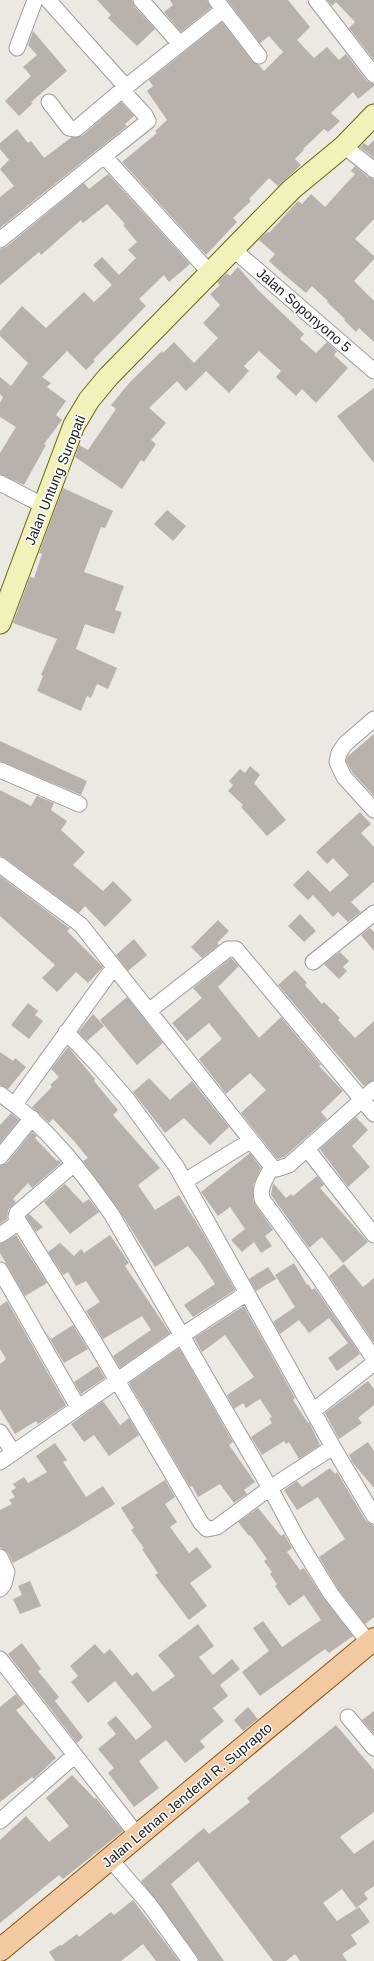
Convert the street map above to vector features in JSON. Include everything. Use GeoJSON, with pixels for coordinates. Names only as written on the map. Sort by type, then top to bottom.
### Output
{"type":"FeatureCollection","features":[{"type":"Feature","properties":{"kind":"main road","name":"Jalan Untung Suropati"},"geometry":{"type":"LineString","coordinates":[[1,617],[74,425],[89,400],[108,377],[211,274],[292,189],[344,146],[374,115]]}},
{"type":"Feature","properties":{"kind":"main road","name":"Jalan Letnan Jenderal R. Suprapto"},"geometry":{"type":"LineString","coordinates":[[0,1950],[372,1641]]}},
{"type":"Feature","properties":{"kind":"street"},"geometry":{"type":"LineString","coordinates":[[17,48],[35,0]]}},
{"type":"Feature","properties":{"kind":"street"},"geometry":{"type":"LineString","coordinates":[[0,240],[148,121],[145,114],[124,88],[48,0]]}},
{"type":"Feature","properties":{"kind":"street"},"geometry":{"type":"LineString","coordinates":[[141,0],[180,44]]}},
{"type":"Feature","properties":{"kind":"street"},"geometry":{"type":"LineString","coordinates":[[316,0],[374,75]]}},
{"type":"Feature","properties":{"kind":"street"},"geometry":{"type":"LineString","coordinates":[[49,102],[69,128],[76,129],[124,88],[180,44],[220,5],[258,56]]}},
{"type":"Feature","properties":{"kind":"street"},"geometry":{"type":"LineString","coordinates":[[344,146],[374,170]]}},
{"type":"Feature","properties":{"kind":"street"},"geometry":{"type":"LineString","coordinates":[[104,156],[211,274]]}},
{"type":"Feature","properties":{"kind":"street","name":"Jalan Soponyono 5"},"geometry":{"type":"LineString","coordinates":[[234,250],[374,371]]}},
{"type":"Feature","properties":{"kind":"street"},"geometry":{"type":"LineString","coordinates":[[0,483],[44,506]]}},
{"type":"Feature","properties":{"kind":"street"},"geometry":{"type":"LineString","coordinates":[[374,719],[344,744],[339,753],[337,762],[344,777],[374,810]]}},
{"type":"Feature","properties":{"kind":"street"},"geometry":{"type":"LineString","coordinates":[[0,770],[80,804]]}},
{"type":"Feature","properties":{"kind":"street"},"geometry":{"type":"LineString","coordinates":[[0,865],[81,925],[150,1010],[250,1141],[272,1167],[277,1169],[289,1166],[374,1090]]}},
{"type":"Feature","properties":{"kind":"street"},"geometry":{"type":"LineString","coordinates":[[313,962],[374,913]]}},
{"type":"Feature","properties":{"kind":"street"},"geometry":{"type":"LineString","coordinates":[[150,1010],[228,949],[236,949],[374,1114]]}},
{"type":"Feature","properties":{"kind":"street"},"geometry":{"type":"LineString","coordinates":[[15,1104],[114,966]]}},
{"type":"Feature","properties":{"kind":"street"},"geometry":{"type":"LineString","coordinates":[[66,1032],[94,1060],[127,1099],[185,1181],[333,1447],[374,1516]]}},
{"type":"Feature","properties":{"kind":"street"},"geometry":{"type":"LineString","coordinates":[[0,1094],[32,1118],[87,1178],[112,1215],[270,1488],[299,1542],[331,1594],[372,1641]]}},
{"type":"Feature","properties":{"kind":"street"},"geometry":{"type":"LineString","coordinates":[[0,1157],[32,1118]]}},
{"type":"Feature","properties":{"kind":"street"},"geometry":{"type":"LineString","coordinates":[[185,1181],[250,1141]]}},
{"type":"Feature","properties":{"kind":"street"},"geometry":{"type":"LineString","coordinates":[[308,1150],[374,1235]]}},
{"type":"Feature","properties":{"kind":"street"},"geometry":{"type":"LineString","coordinates":[[74,1164],[17,1213],[16,1217],[206,1529],[217,1527],[270,1488],[333,1447]]}},
{"type":"Feature","properties":{"kind":"street"},"geometry":{"type":"LineString","coordinates":[[272,1167],[262,1186],[260,1193],[262,1199],[318,1276],[374,1359]]}},
{"type":"Feature","properties":{"kind":"street"},"geometry":{"type":"LineString","coordinates":[[0,1235],[19,1222]]}},
{"type":"Feature","properties":{"kind":"street"},"geometry":{"type":"LineString","coordinates":[[0,1270],[78,1408]]}},
{"type":"Feature","properties":{"kind":"street"},"geometry":{"type":"LineString","coordinates":[[0,1462],[181,1336],[247,1293]]}},
{"type":"Feature","properties":{"kind":"street"},"geometry":{"type":"LineString","coordinates":[[314,1411],[374,1363]]}},
{"type":"Feature","properties":{"kind":"street"},"geometry":{"type":"LineString","coordinates":[[0,1432],[13,1452]]}},
{"type":"Feature","properties":{"kind":"street"},"geometry":{"type":"LineString","coordinates":[[0,1557],[7,1572],[7,1577],[0,1589]]}},
{"type":"Feature","properties":{"kind":"street"},"geometry":{"type":"LineString","coordinates":[[0,1659],[74,1756],[138,1836]]}},
{"type":"Feature","properties":{"kind":"street"},"geometry":{"type":"LineString","coordinates":[[348,1717],[374,1748]]}},
{"type":"Feature","properties":{"kind":"street"},"geometry":{"type":"LineString","coordinates":[[1,1819],[74,1756]]}},
{"type":"Feature","properties":{"kind":"street"},"geometry":{"type":"LineString","coordinates":[[110,1859],[149,1904],[190,1961]]}},
{"type":"Feature","properties":{"kind":"building"},"geometry":{"type":"Polygon","coordinates":[[[97,0],[132,0],[134,6],[155,29],[137,46],[108,18],[111,15],[97,0]]]}},
{"type":"Feature","properties":{"kind":"building"},"geometry":{"type":"Polygon","coordinates":[[[170,0],[207,0],[211,8],[181,32],[164,12],[173,5],[170,0]]]}},
{"type":"Feature","properties":{"kind":"building"},"geometry":{"type":"Polygon","coordinates":[[[227,0],[288,0],[310,27],[297,40],[314,58],[327,47],[339,60],[346,54],[367,81],[374,84],[374,86],[358,99],[353,92],[331,113],[340,121],[328,132],[324,129],[303,149],[304,150],[295,159],[301,165],[278,186],[269,178],[249,199],[251,201],[233,218],[237,222],[206,255],[122,162],[157,133],[155,131],[167,120],[147,91],[153,86],[149,80],[222,22],[252,61],[259,65],[264,71],[283,52],[269,36],[260,43],[227,0]]]}},
{"type":"Feature","properties":{"kind":"building"},"geometry":{"type":"Polygon","coordinates":[[[327,0],[374,0],[374,60],[349,28],[355,22],[336,2],[332,6],[327,0]]]}},
{"type":"Feature","properties":{"kind":"building"},"geometry":{"type":"Polygon","coordinates":[[[33,31],[67,71],[31,102],[33,103],[19,116],[5,101],[31,76],[23,67],[37,55],[28,45],[33,31]]]}},
{"type":"Feature","properties":{"kind":"building"},"geometry":{"type":"Polygon","coordinates":[[[121,102],[134,116],[125,124],[127,126],[0,228],[0,197],[14,186],[0,169],[9,160],[0,149],[0,143],[17,129],[28,143],[31,141],[44,158],[72,137],[82,136],[121,102]]]}},
{"type":"Feature","properties":{"kind":"building"},"geometry":{"type":"Polygon","coordinates":[[[374,140],[374,158],[360,147],[364,143],[368,146],[374,140]]]}},
{"type":"Feature","properties":{"kind":"building"},"geometry":{"type":"Polygon","coordinates":[[[355,166],[368,177],[374,179],[374,219],[355,239],[374,256],[374,259],[354,281],[374,301],[374,342],[359,328],[356,332],[312,286],[306,293],[280,271],[269,261],[275,254],[259,240],[267,232],[269,233],[298,201],[302,204],[311,194],[325,207],[355,174],[351,171],[355,166]]]}},
{"type":"Feature","properties":{"kind":"building"},"geometry":{"type":"Polygon","coordinates":[[[108,174],[190,264],[169,282],[164,275],[139,299],[146,306],[93,360],[95,361],[86,370],[67,351],[42,377],[51,383],[47,387],[66,401],[56,415],[62,420],[44,444],[46,445],[24,485],[0,474],[0,453],[16,427],[0,417],[0,403],[3,397],[0,394],[0,377],[11,386],[28,363],[0,336],[0,331],[22,306],[46,328],[84,292],[94,302],[112,285],[93,265],[102,257],[119,275],[136,258],[128,250],[137,242],[123,225],[125,224],[107,204],[83,223],[81,220],[41,255],[39,252],[0,285],[0,249],[6,247],[84,183],[89,189],[108,174]]]}},
{"type":"Feature","properties":{"kind":"building"},"geometry":{"type":"Polygon","coordinates":[[[238,267],[258,290],[304,334],[300,339],[316,353],[327,342],[337,351],[334,355],[348,368],[316,403],[302,389],[296,396],[276,377],[281,371],[259,351],[244,366],[249,371],[229,393],[206,371],[186,391],[177,381],[149,408],[166,423],[151,440],[156,444],[144,462],[141,460],[122,489],[75,457],[79,445],[88,450],[116,409],[111,405],[131,381],[162,351],[163,353],[174,342],[194,363],[218,338],[203,323],[220,305],[210,294],[220,285],[217,282],[227,273],[230,276],[238,267]]]}},
{"type":"Feature","properties":{"kind":"building"},"geometry":{"type":"Polygon","coordinates":[[[374,388],[374,463],[337,416],[374,388]]]}},
{"type":"Feature","properties":{"kind":"building"},"geometry":{"type":"Polygon","coordinates":[[[63,488],[113,511],[105,528],[101,527],[84,572],[124,586],[115,610],[122,612],[114,634],[85,624],[76,649],[117,668],[108,689],[97,684],[91,698],[87,696],[81,711],[37,691],[43,676],[41,675],[57,639],[13,623],[30,577],[34,578],[42,554],[39,553],[63,488]]]}},
{"type":"Feature","properties":{"kind":"building"},"geometry":{"type":"Polygon","coordinates":[[[167,510],[186,526],[173,541],[154,524],[167,510]]]}},
{"type":"Feature","properties":{"kind":"building"},"geometry":{"type":"Polygon","coordinates":[[[374,734],[374,796],[352,772],[346,761],[347,757],[374,734]]]}},
{"type":"Feature","properties":{"kind":"building"},"geometry":{"type":"Polygon","coordinates":[[[0,741],[87,781],[81,795],[0,761],[0,741]]]}},
{"type":"Feature","properties":{"kind":"building"},"geometry":{"type":"Polygon","coordinates":[[[250,766],[260,775],[254,783],[286,820],[267,836],[241,807],[243,805],[228,791],[233,785],[229,781],[240,769],[245,773],[250,766]]]}},
{"type":"Feature","properties":{"kind":"building"},"geometry":{"type":"Polygon","coordinates":[[[0,790],[31,806],[37,796],[54,803],[51,810],[67,821],[61,830],[85,852],[73,865],[103,891],[113,881],[132,900],[105,927],[85,906],[79,913],[5,858],[0,856],[0,790]]]}},
{"type":"Feature","properties":{"kind":"building"},"geometry":{"type":"Polygon","coordinates":[[[360,812],[371,824],[361,833],[374,847],[374,882],[351,902],[361,912],[348,922],[338,912],[333,917],[313,895],[308,900],[293,885],[308,870],[330,892],[349,875],[333,858],[327,864],[316,852],[360,812]]]}},
{"type":"Feature","properties":{"kind":"building"},"geometry":{"type":"Polygon","coordinates":[[[0,876],[70,928],[67,931],[103,967],[88,983],[76,972],[57,992],[42,978],[55,965],[0,916],[0,876]]]}},
{"type":"Feature","properties":{"kind":"building"},"geometry":{"type":"Polygon","coordinates":[[[300,914],[316,931],[304,942],[288,926],[300,914]]]}},
{"type":"Feature","properties":{"kind":"building"},"geometry":{"type":"Polygon","coordinates":[[[218,920],[229,931],[217,943],[219,945],[202,958],[191,947],[218,920]]]}},
{"type":"Feature","properties":{"kind":"building"},"geometry":{"type":"Polygon","coordinates":[[[370,928],[374,932],[374,951],[361,935],[370,928]]]}},
{"type":"Feature","properties":{"kind":"building"},"geometry":{"type":"Polygon","coordinates":[[[134,939],[147,955],[128,971],[116,955],[134,939]]]}},
{"type":"Feature","properties":{"kind":"building"},"geometry":{"type":"Polygon","coordinates":[[[340,952],[349,961],[343,967],[347,971],[339,979],[324,964],[340,952]]]}},
{"type":"Feature","properties":{"kind":"building"},"geometry":{"type":"Polygon","coordinates":[[[231,958],[239,966],[218,987],[259,1038],[281,1017],[321,1065],[319,1066],[343,1091],[321,1112],[327,1119],[284,1157],[277,1159],[241,1113],[266,1090],[250,1073],[226,1094],[199,1059],[222,1039],[209,1023],[187,1041],[172,1023],[202,998],[193,988],[231,958]]]}},
{"type":"Feature","properties":{"kind":"building"},"geometry":{"type":"Polygon","coordinates":[[[295,970],[307,983],[305,985],[322,1004],[324,1002],[340,1018],[338,1020],[355,1038],[374,1021],[374,1080],[364,1086],[278,985],[295,970]]]}},
{"type":"Feature","properties":{"kind":"building"},"geometry":{"type":"Polygon","coordinates":[[[127,997],[163,1043],[137,1065],[100,1020],[127,997]]]}},
{"type":"Feature","properties":{"kind":"building"},"geometry":{"type":"Polygon","coordinates":[[[28,1003],[38,1011],[35,1015],[43,1021],[29,1039],[11,1025],[28,1003]]]}},
{"type":"Feature","properties":{"kind":"building"},"geometry":{"type":"Polygon","coordinates":[[[93,1014],[104,1026],[87,1041],[78,1032],[93,1014]]]}},
{"type":"Feature","properties":{"kind":"building"},"geometry":{"type":"Polygon","coordinates":[[[68,1047],[95,1079],[94,1081],[118,1110],[113,1115],[160,1168],[138,1185],[155,1210],[179,1195],[203,1233],[235,1290],[193,1317],[184,1305],[215,1284],[200,1261],[188,1246],[155,1267],[119,1210],[83,1161],[88,1158],[53,1119],[49,1123],[32,1107],[52,1087],[50,1085],[59,1077],[51,1069],[68,1047]]]}},
{"type":"Feature","properties":{"kind":"building"},"geometry":{"type":"Polygon","coordinates":[[[0,1052],[13,1061],[15,1058],[26,1067],[8,1089],[0,1085],[0,1052]]]}},
{"type":"Feature","properties":{"kind":"building"},"geometry":{"type":"Polygon","coordinates":[[[149,1078],[170,1100],[192,1081],[229,1127],[210,1145],[184,1118],[165,1133],[133,1092],[149,1078]]]}},
{"type":"Feature","properties":{"kind":"building"},"geometry":{"type":"Polygon","coordinates":[[[11,1113],[19,1120],[0,1143],[0,1125],[11,1113]]]}},
{"type":"Feature","properties":{"kind":"building"},"geometry":{"type":"Polygon","coordinates":[[[356,1117],[368,1130],[352,1146],[370,1167],[348,1187],[320,1149],[356,1117]]]}},
{"type":"Feature","properties":{"kind":"building"},"geometry":{"type":"Polygon","coordinates":[[[32,1132],[37,1136],[35,1138],[57,1161],[59,1160],[61,1163],[32,1188],[28,1183],[13,1199],[16,1202],[8,1210],[7,1219],[0,1224],[0,1166],[7,1163],[32,1132]]]}},
{"type":"Feature","properties":{"kind":"building"},"geometry":{"type":"Polygon","coordinates":[[[250,1153],[261,1168],[253,1185],[253,1201],[273,1230],[265,1236],[272,1246],[261,1253],[254,1242],[242,1252],[231,1240],[245,1229],[230,1207],[218,1216],[201,1192],[250,1153]]]}},
{"type":"Feature","properties":{"kind":"building"},"geometry":{"type":"Polygon","coordinates":[[[317,1176],[324,1185],[320,1188],[368,1242],[343,1263],[322,1237],[309,1248],[271,1195],[273,1183],[286,1198],[291,1194],[293,1196],[317,1176]]]}},
{"type":"Feature","properties":{"kind":"building"},"geometry":{"type":"Polygon","coordinates":[[[65,1184],[83,1203],[89,1199],[99,1212],[70,1234],[44,1202],[65,1184]]]}},
{"type":"Feature","properties":{"kind":"building"},"geometry":{"type":"Polygon","coordinates":[[[29,1214],[43,1227],[36,1232],[26,1217],[29,1214]]]}},
{"type":"Feature","properties":{"kind":"building"},"geometry":{"type":"Polygon","coordinates":[[[16,1235],[47,1283],[25,1296],[0,1253],[0,1244],[16,1235]]]}},
{"type":"Feature","properties":{"kind":"building"},"geometry":{"type":"Polygon","coordinates":[[[110,1235],[129,1263],[125,1266],[170,1333],[120,1368],[113,1356],[151,1330],[142,1316],[103,1339],[86,1311],[100,1302],[86,1281],[76,1286],[68,1272],[63,1275],[48,1252],[60,1243],[74,1256],[81,1249],[84,1253],[110,1235]]]}},
{"type":"Feature","properties":{"kind":"building"},"geometry":{"type":"Polygon","coordinates":[[[294,1263],[307,1285],[308,1284],[312,1290],[315,1288],[360,1354],[337,1371],[328,1358],[348,1343],[329,1318],[309,1333],[299,1320],[280,1334],[273,1322],[295,1307],[275,1275],[294,1263]]]}},
{"type":"Feature","properties":{"kind":"building"},"geometry":{"type":"Polygon","coordinates":[[[344,1264],[363,1287],[374,1278],[374,1343],[329,1276],[344,1264]]]}},
{"type":"Feature","properties":{"kind":"building"},"geometry":{"type":"Polygon","coordinates":[[[268,1267],[276,1279],[256,1291],[249,1279],[268,1267]]]}},
{"type":"Feature","properties":{"kind":"building"},"geometry":{"type":"Polygon","coordinates":[[[7,1301],[66,1405],[38,1424],[36,1421],[15,1434],[0,1409],[0,1364],[6,1359],[0,1349],[0,1306],[7,1301]]]}},
{"type":"Feature","properties":{"kind":"building"},"geometry":{"type":"Polygon","coordinates":[[[244,1306],[295,1398],[293,1400],[308,1423],[309,1422],[320,1445],[299,1459],[289,1442],[286,1444],[284,1441],[262,1455],[251,1437],[272,1423],[269,1418],[272,1417],[260,1399],[246,1408],[243,1403],[234,1409],[227,1395],[254,1377],[225,1335],[202,1352],[194,1338],[244,1306]]]}},
{"type":"Feature","properties":{"kind":"building"},"geometry":{"type":"Polygon","coordinates":[[[73,1325],[88,1349],[64,1363],[45,1331],[51,1339],[73,1325]]]}},
{"type":"Feature","properties":{"kind":"building"},"geometry":{"type":"Polygon","coordinates":[[[179,1348],[233,1442],[229,1445],[255,1482],[244,1490],[247,1494],[234,1503],[220,1484],[198,1497],[192,1486],[190,1487],[129,1383],[179,1348]]]}},
{"type":"Feature","properties":{"kind":"building"},"geometry":{"type":"Polygon","coordinates":[[[98,1366],[105,1378],[81,1394],[74,1382],[98,1366]]]}},
{"type":"Feature","properties":{"kind":"building"},"geometry":{"type":"Polygon","coordinates":[[[368,1381],[374,1389],[374,1405],[358,1418],[362,1423],[339,1439],[325,1413],[368,1381]]]}},
{"type":"Feature","properties":{"kind":"building"},"geometry":{"type":"Polygon","coordinates":[[[103,1401],[120,1425],[129,1418],[139,1435],[109,1456],[94,1435],[84,1442],[71,1424],[103,1401]]]}},
{"type":"Feature","properties":{"kind":"building"},"geometry":{"type":"Polygon","coordinates":[[[368,1442],[374,1451],[374,1488],[353,1463],[349,1455],[368,1442]]]}},
{"type":"Feature","properties":{"kind":"building"},"geometry":{"type":"Polygon","coordinates":[[[55,1443],[67,1460],[63,1462],[86,1497],[103,1486],[115,1504],[68,1533],[13,1563],[8,1553],[0,1547],[0,1510],[12,1504],[9,1500],[15,1497],[11,1491],[16,1488],[13,1484],[24,1477],[28,1483],[47,1472],[36,1456],[55,1443]]]}},
{"type":"Feature","properties":{"kind":"building"},"geometry":{"type":"Polygon","coordinates":[[[330,1468],[335,1474],[337,1472],[366,1521],[374,1526],[374,1617],[365,1624],[338,1589],[319,1557],[345,1539],[318,1497],[297,1510],[284,1490],[297,1481],[302,1487],[330,1468]]]}},
{"type":"Feature","properties":{"kind":"building"},"geometry":{"type":"Polygon","coordinates":[[[165,1480],[175,1497],[165,1504],[177,1522],[170,1527],[189,1553],[197,1547],[212,1567],[190,1583],[207,1606],[189,1620],[155,1575],[158,1573],[142,1549],[144,1548],[131,1530],[134,1528],[121,1508],[165,1480]]]}},
{"type":"Feature","properties":{"kind":"building"},"geometry":{"type":"Polygon","coordinates":[[[258,1508],[281,1536],[284,1534],[292,1548],[287,1552],[300,1570],[304,1568],[324,1599],[353,1636],[329,1653],[325,1649],[260,1696],[242,1672],[269,1651],[253,1628],[263,1621],[282,1647],[321,1620],[304,1595],[289,1606],[275,1586],[277,1584],[270,1574],[272,1572],[264,1561],[267,1559],[250,1535],[249,1536],[238,1522],[258,1508]]]}},
{"type":"Feature","properties":{"kind":"building"},"geometry":{"type":"Polygon","coordinates":[[[30,1581],[41,1606],[20,1614],[13,1599],[22,1595],[18,1586],[30,1581]]]}},
{"type":"Feature","properties":{"kind":"building"},"geometry":{"type":"Polygon","coordinates":[[[198,1624],[214,1646],[199,1657],[213,1675],[232,1659],[240,1669],[220,1685],[228,1696],[213,1708],[224,1721],[200,1741],[205,1747],[185,1763],[166,1740],[139,1761],[159,1788],[134,1807],[108,1773],[114,1768],[98,1749],[116,1734],[107,1723],[116,1716],[136,1740],[152,1727],[115,1681],[88,1703],[71,1682],[78,1676],[70,1666],[95,1644],[104,1654],[110,1649],[132,1676],[137,1672],[153,1692],[175,1676],[158,1655],[198,1624]]]}},
{"type":"Feature","properties":{"kind":"building"},"geometry":{"type":"Polygon","coordinates":[[[22,1643],[41,1669],[38,1671],[59,1697],[55,1701],[83,1737],[77,1743],[8,1654],[22,1643]]]}},
{"type":"Feature","properties":{"kind":"building"},"geometry":{"type":"Polygon","coordinates":[[[16,1694],[24,1704],[16,1710],[56,1758],[34,1779],[32,1777],[0,1802],[0,1707],[16,1694]]]}},
{"type":"Feature","properties":{"kind":"building"},"geometry":{"type":"Polygon","coordinates":[[[248,1707],[258,1719],[243,1731],[234,1720],[248,1707]]]}},
{"type":"Feature","properties":{"kind":"building"},"geometry":{"type":"Polygon","coordinates":[[[374,1711],[374,1734],[362,1720],[374,1711]]]}},
{"type":"Feature","properties":{"kind":"building"},"geometry":{"type":"Polygon","coordinates":[[[336,1725],[374,1770],[374,1812],[340,1837],[354,1854],[374,1840],[374,1886],[364,1893],[368,1899],[356,1908],[342,1889],[323,1903],[337,1921],[359,1907],[370,1922],[351,1935],[357,1944],[342,1954],[347,1961],[300,1961],[295,1954],[286,1961],[273,1961],[198,1861],[171,1884],[224,1961],[199,1961],[197,1956],[141,1881],[204,1828],[209,1834],[250,1802],[247,1798],[336,1725]]]}},
{"type":"Feature","properties":{"kind":"building"},"geometry":{"type":"Polygon","coordinates":[[[72,1775],[95,1799],[96,1798],[123,1831],[63,1879],[59,1875],[0,1923],[0,1840],[26,1816],[49,1842],[69,1826],[46,1798],[72,1775]]]}},
{"type":"Feature","properties":{"kind":"building"},"geometry":{"type":"Polygon","coordinates":[[[133,1900],[179,1961],[156,1961],[143,1944],[121,1961],[55,1961],[49,1952],[60,1945],[61,1946],[77,1934],[79,1937],[111,1912],[114,1915],[133,1900]]]}}]}
